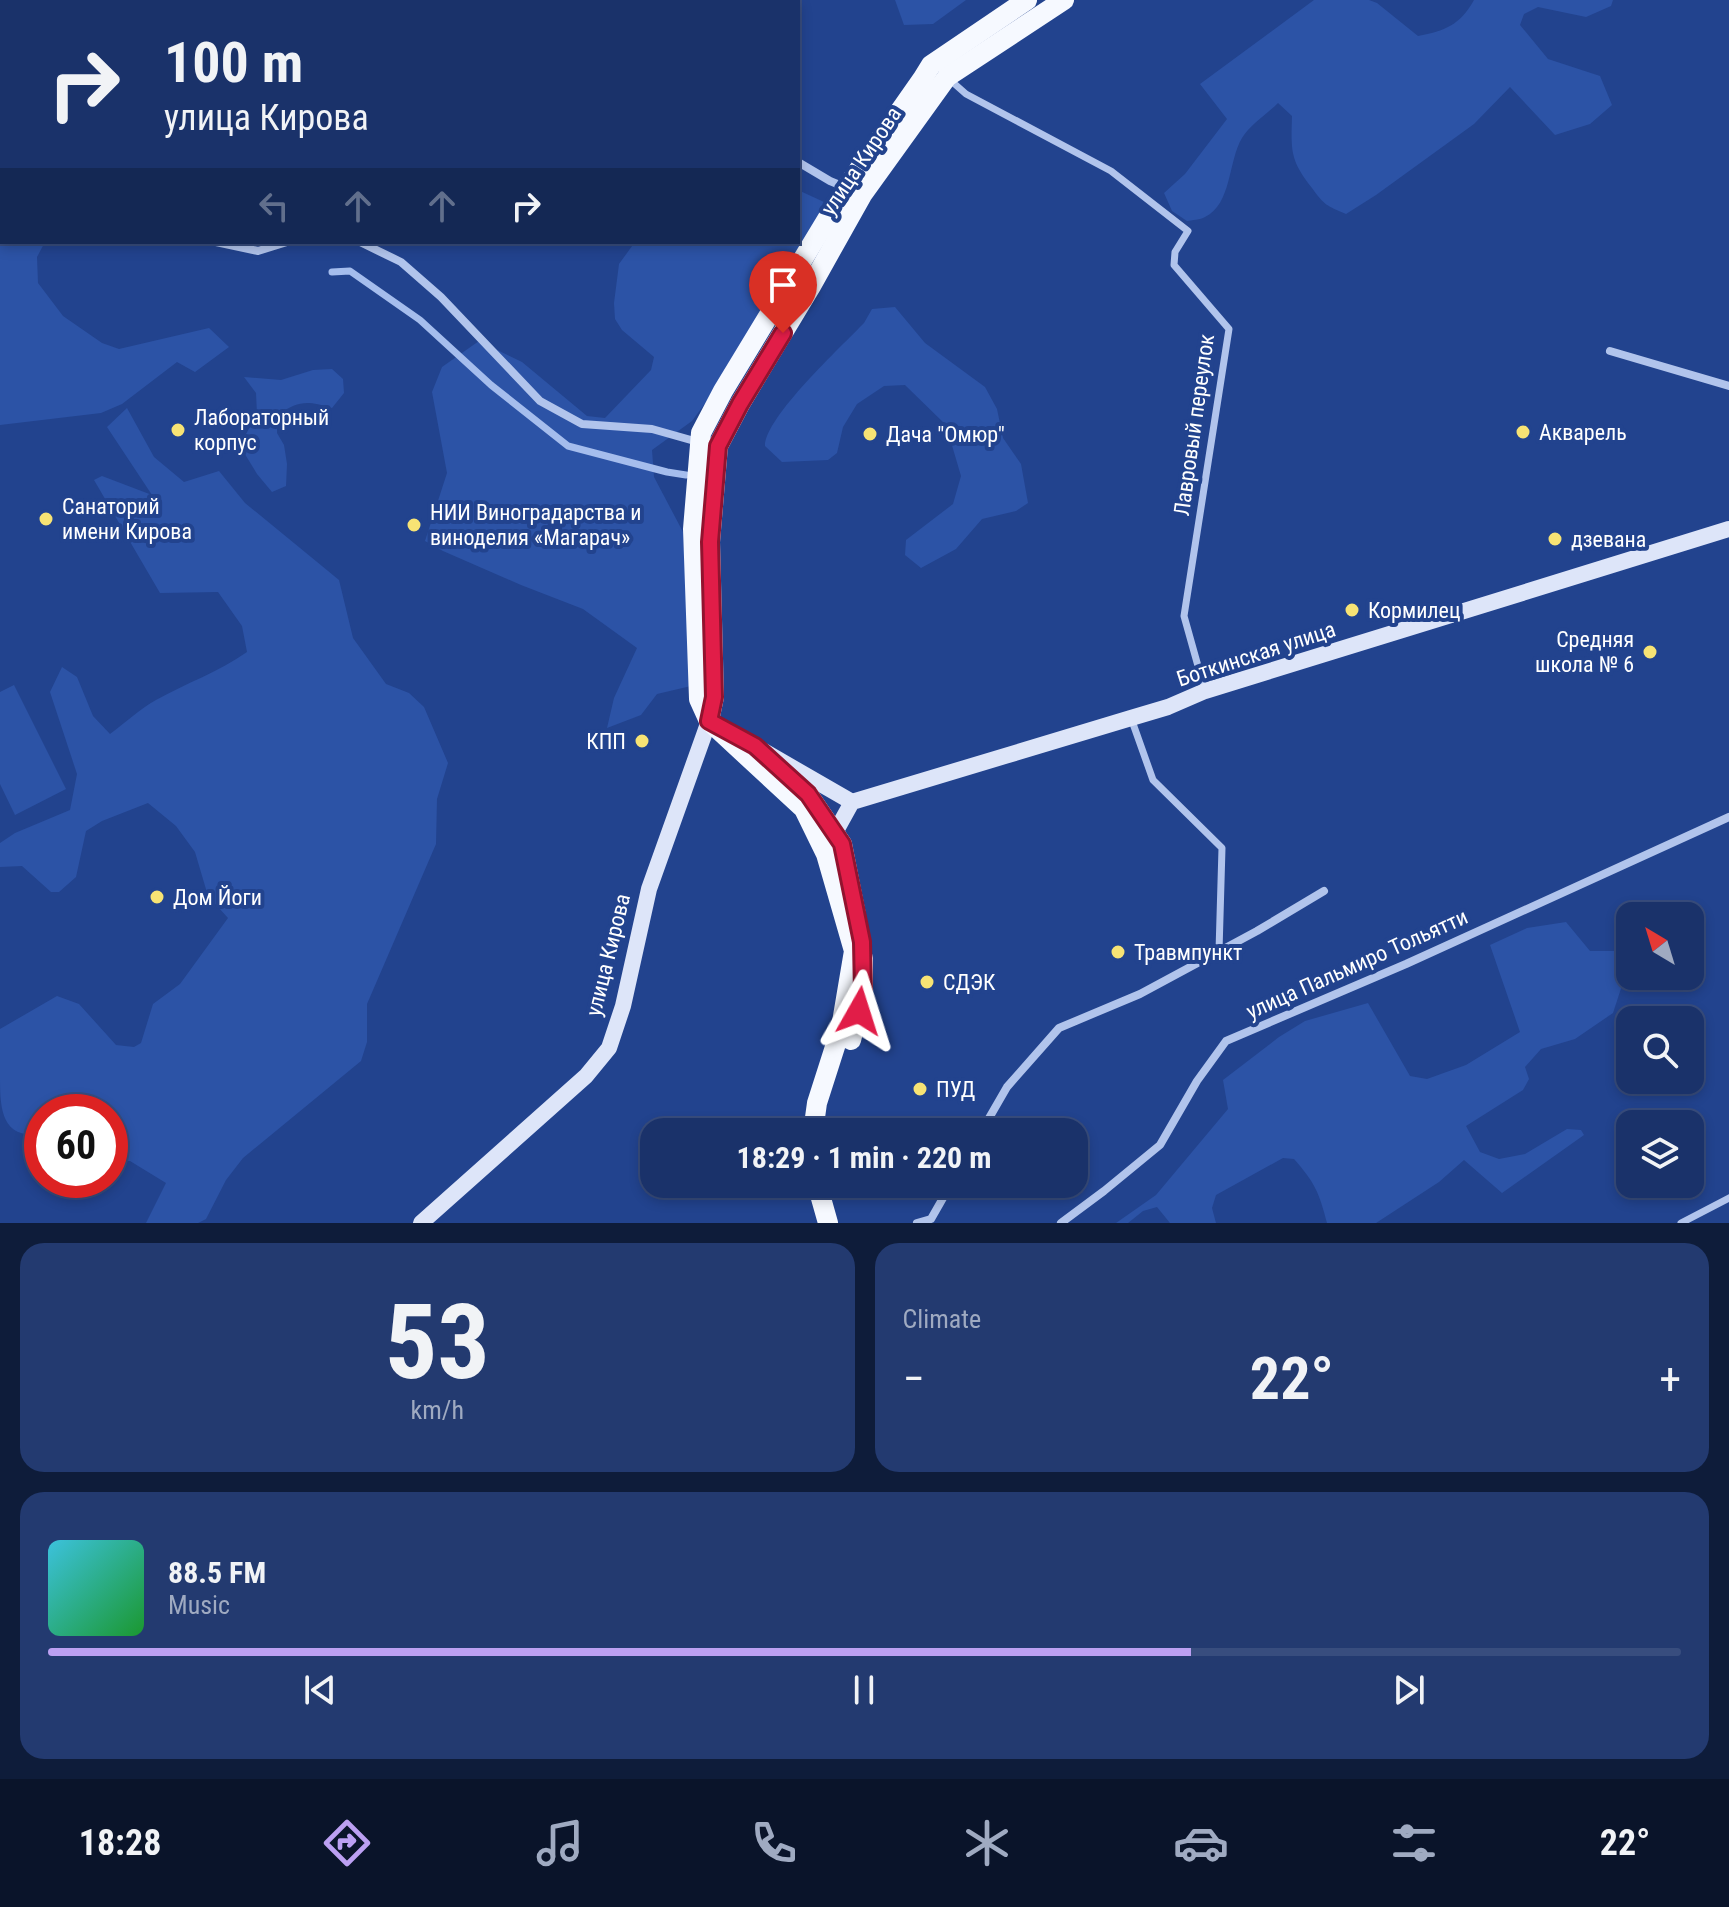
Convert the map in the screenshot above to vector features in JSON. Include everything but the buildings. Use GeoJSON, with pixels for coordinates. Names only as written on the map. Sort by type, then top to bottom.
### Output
{"type":"FeatureCollection","features":[{"type":"Feature","properties":{"kind":"main road","name":"улица Кирова"},"geometry":{"type":"LineString","coordinates":[[421,1223],[586,1076],[609,1048],[623,1006],[649,889],[709,721],[714,697],[709,445],[740,404],[811,286],[854,191],[931,65],[1027,0]]}},
{"type":"Feature","properties":{"kind":"main road","name":"улица Кирова"},"geometry":{"type":"LineString","coordinates":[[854,191],[947,77],[1064,0]]}},
{"type":"Feature","properties":{"kind":"main road","name":"Боткинская улица"},"geometry":{"type":"LineString","coordinates":[[852,802],[1168,707],[1205,691],[1729,529]]}},
{"type":"Feature","properties":{"kind":"main road"},"geometry":{"type":"LineString","coordinates":[[709,721],[852,802],[834,832],[826,854]]}},
{"type":"Feature","properties":{"kind":"main road"},"geometry":{"type":"LineString","coordinates":[[709,721],[804,809],[826,854],[854,951],[841,1028],[815,1118]]}},
{"type":"Feature","properties":{"kind":"main road"},"geometry":{"type":"LineString","coordinates":[[755,746],[808,794],[842,844],[862,942],[863,992],[828,1118]]}},
{"type":"Feature","properties":{"kind":"main road"},"geometry":{"type":"LineString","coordinates":[[821,1198],[828,1223]]}},
{"type":"Feature","properties":{"kind":"main road"},"geometry":{"type":"LineString","coordinates":[[834,1198],[840,1223]]}},
{"type":"Feature","properties":{"kind":"street","name":"Лавровый переулок"},"geometry":{"type":"LineString","coordinates":[[947,77],[965,93],[1111,171],[1188,231],[1175,252],[1174,265],[1229,329],[1184,616],[1205,691]]}},
{"type":"Feature","properties":{"kind":"street"},"geometry":{"type":"LineString","coordinates":[[800,163],[854,191]]}},
{"type":"Feature","properties":{"kind":"street"},"geometry":{"type":"LineString","coordinates":[[225,244],[258,251],[281,244]]}},
{"type":"Feature","properties":{"kind":"street"},"geometry":{"type":"LineString","coordinates":[[364,244],[401,262],[441,297],[540,401],[582,424],[652,429],[709,445]]}},
{"type":"Feature","properties":{"kind":"street"},"geometry":{"type":"LineString","coordinates":[[1610,351],[1729,386]]}},
{"type":"Feature","properties":{"kind":"street"},"geometry":{"type":"LineString","coordinates":[[1131,718],[1153,780],[1222,848],[1219,951]]}},
{"type":"Feature","properties":{"kind":"street","name":"улица Пальмиро Тольятти"},"geometry":{"type":"LineString","coordinates":[[1061,1223],[1160,1145],[1197,1081],[1226,1041],[1406,964],[1729,817]]}},
{"type":"Feature","properties":{"kind":"street"},"geometry":{"type":"LineString","coordinates":[[989,1118],[1007,1087],[1059,1028],[1140,994],[1324,891]]}},
{"type":"Feature","properties":{"kind":"street"},"geometry":{"type":"LineString","coordinates":[[917,1223],[931,1219],[943,1198]]}},
{"type":"Feature","properties":{"kind":"street"},"geometry":{"type":"LineString","coordinates":[[1681,1223],[1729,1198]]}},
{"type":"Feature","properties":{"kind":"shaded area"},"geometry":{"type":"Polygon","coordinates":[[[895,0],[966,0],[933,24],[904,25],[895,0]]]}},
{"type":"Feature","properties":{"kind":"shaded area"},"geometry":{"type":"Polygon","coordinates":[[[1314,0],[1369,0],[1418,36],[1451,26],[1474,0],[1613,0],[1611,6],[1586,17],[1538,7],[1524,14],[1520,25],[1548,59],[1600,76],[1612,105],[1590,124],[1555,135],[1510,87],[1474,124],[1346,214],[1323,202],[1299,170],[1292,147],[1292,116],[1278,103],[1242,138],[1225,192],[1214,211],[1203,218],[1187,221],[1172,211],[1164,193],[1185,174],[1227,119],[1200,84],[1314,0]]]}},
{"type":"Feature","properties":{"kind":"shaded area"},"geometry":{"type":"Polygon","coordinates":[[[800,191],[837,208],[752,340],[692,421],[652,450],[654,477],[683,532],[691,686],[657,694],[641,715],[607,728],[614,698],[637,648],[583,609],[521,585],[425,541],[447,473],[432,392],[442,367],[479,341],[522,362],[587,416],[605,418],[651,370],[654,357],[622,330],[615,319],[619,264],[634,244],[800,244],[800,191]]]}},
{"type":"Feature","properties":{"kind":"shaded area"},"geometry":{"type":"Polygon","coordinates":[[[0,244],[44,244],[37,257],[38,283],[63,316],[102,343],[119,349],[209,328],[229,347],[195,372],[177,362],[122,404],[101,413],[0,425],[0,244]]]}},
{"type":"Feature","properties":{"kind":"shaded area"},"geometry":{"type":"Polygon","coordinates":[[[895,307],[925,343],[985,387],[997,409],[1003,438],[1021,464],[1028,503],[1016,511],[982,519],[956,549],[921,568],[905,555],[906,540],[953,504],[961,476],[946,425],[905,385],[884,386],[857,404],[843,427],[837,453],[828,460],[782,462],[765,446],[768,433],[791,400],[864,323],[872,309],[895,307]]]}},
{"type":"Feature","properties":{"kind":"shaded area"},"geometry":{"type":"Polygon","coordinates":[[[332,369],[343,379],[344,393],[332,408],[304,403],[277,415],[277,433],[284,445],[287,464],[286,486],[272,492],[243,451],[246,434],[257,414],[256,393],[244,377],[281,380],[313,370],[332,369]]]}},
{"type":"Feature","properties":{"kind":"shaded area"},"geometry":{"type":"Polygon","coordinates":[[[127,408],[154,457],[184,482],[219,471],[245,503],[339,580],[353,638],[386,684],[409,693],[424,707],[448,763],[437,799],[436,844],[367,1004],[367,1042],[361,1061],[243,1158],[226,1180],[206,1219],[198,1223],[146,1223],[166,1183],[128,1161],[128,1094],[24,1094],[24,1133],[10,1126],[2,1109],[0,1029],[57,996],[79,1004],[116,1045],[134,1047],[141,1043],[153,1004],[180,984],[228,918],[208,896],[195,852],[176,826],[148,803],[102,821],[86,831],[76,877],[59,892],[51,892],[22,866],[0,867],[0,843],[15,833],[70,810],[77,774],[50,692],[62,667],[77,677],[93,716],[110,734],[156,700],[247,652],[242,626],[218,592],[160,593],[94,480],[102,476],[152,495],[107,427],[127,408]]]}},
{"type":"Feature","properties":{"kind":"shaded area"},"geometry":{"type":"Polygon","coordinates":[[[14,685],[66,789],[15,815],[0,784],[0,692],[14,685]]]}},
{"type":"Feature","properties":{"kind":"shaded area"},"geometry":{"type":"Polygon","coordinates":[[[1566,922],[1590,951],[1616,951],[1616,990],[1621,990],[1613,1013],[1575,1039],[1541,1049],[1525,1067],[1529,1079],[1523,1090],[1466,1126],[1480,1152],[1499,1159],[1525,1154],[1567,1129],[1581,1130],[1584,1135],[1502,1193],[1464,1160],[1439,1182],[1376,1223],[1327,1223],[1312,1182],[1294,1159],[1283,1158],[1216,1195],[1212,1208],[1216,1223],[1170,1223],[1157,1207],[1143,1211],[1128,1223],[1116,1223],[1156,1195],[1228,1109],[1223,1080],[1305,1021],[1368,1003],[1410,1076],[1427,1079],[1466,1065],[1520,1032],[1490,945],[1527,928],[1566,922]]]}},
{"type":"Feature","properties":{"kind":"waterway"},"geometry":{"type":"LineString","coordinates":[[332,272],[350,271],[420,320],[491,385],[568,446],[686,475]]}},
{"type":"Feature","properties":{"kind":"place","name":"Лабораторный корпус"},"geometry":{"type":"Point","coordinates":[178,430]}},
{"type":"Feature","properties":{"kind":"place","name":"Акварель"},"geometry":{"type":"Point","coordinates":[1523,432]}},
{"type":"Feature","properties":{"kind":"place","name":"Дача \"Омюр\""},"geometry":{"type":"Point","coordinates":[870,434]}},
{"type":"Feature","properties":{"kind":"place","name":"Санаторий имени Кирова"},"geometry":{"type":"Point","coordinates":[46,519]}},
{"type":"Feature","properties":{"kind":"place","name":"НИИ Виноградарства и виноделия «Магарач»"},"geometry":{"type":"Point","coordinates":[414,525]}},
{"type":"Feature","properties":{"kind":"place","name":"дзевана"},"geometry":{"type":"Point","coordinates":[1555,539]}},
{"type":"Feature","properties":{"kind":"place","name":"Кормилец"},"geometry":{"type":"Point","coordinates":[1352,610]}},
{"type":"Feature","properties":{"kind":"place","name":"Средняя школа № 6"},"geometry":{"type":"Point","coordinates":[1650,652]}},
{"type":"Feature","properties":{"kind":"place","name":"КПП"},"geometry":{"type":"Point","coordinates":[642,741]}},
{"type":"Feature","properties":{"kind":"place","name":"Дом Йоги"},"geometry":{"type":"Point","coordinates":[157,897]}},
{"type":"Feature","properties":{"kind":"place","name":"Травмпункт"},"geometry":{"type":"Point","coordinates":[1118,952]}},
{"type":"Feature","properties":{"kind":"place","name":"СДЭК"},"geometry":{"type":"Point","coordinates":[927,982]}},
{"type":"Feature","properties":{"kind":"place","name":"ПУД"},"geometry":{"type":"Point","coordinates":[920,1089]}},
{"type":"Feature","properties":{"kind":"route"},"geometry":{"type":"LineString","coordinates":[[783,333],[718,446],[710,542],[714,697],[709,721],[755,746],[808,794],[842,844],[862,942],[863,992],[859,1011]]}}]}
